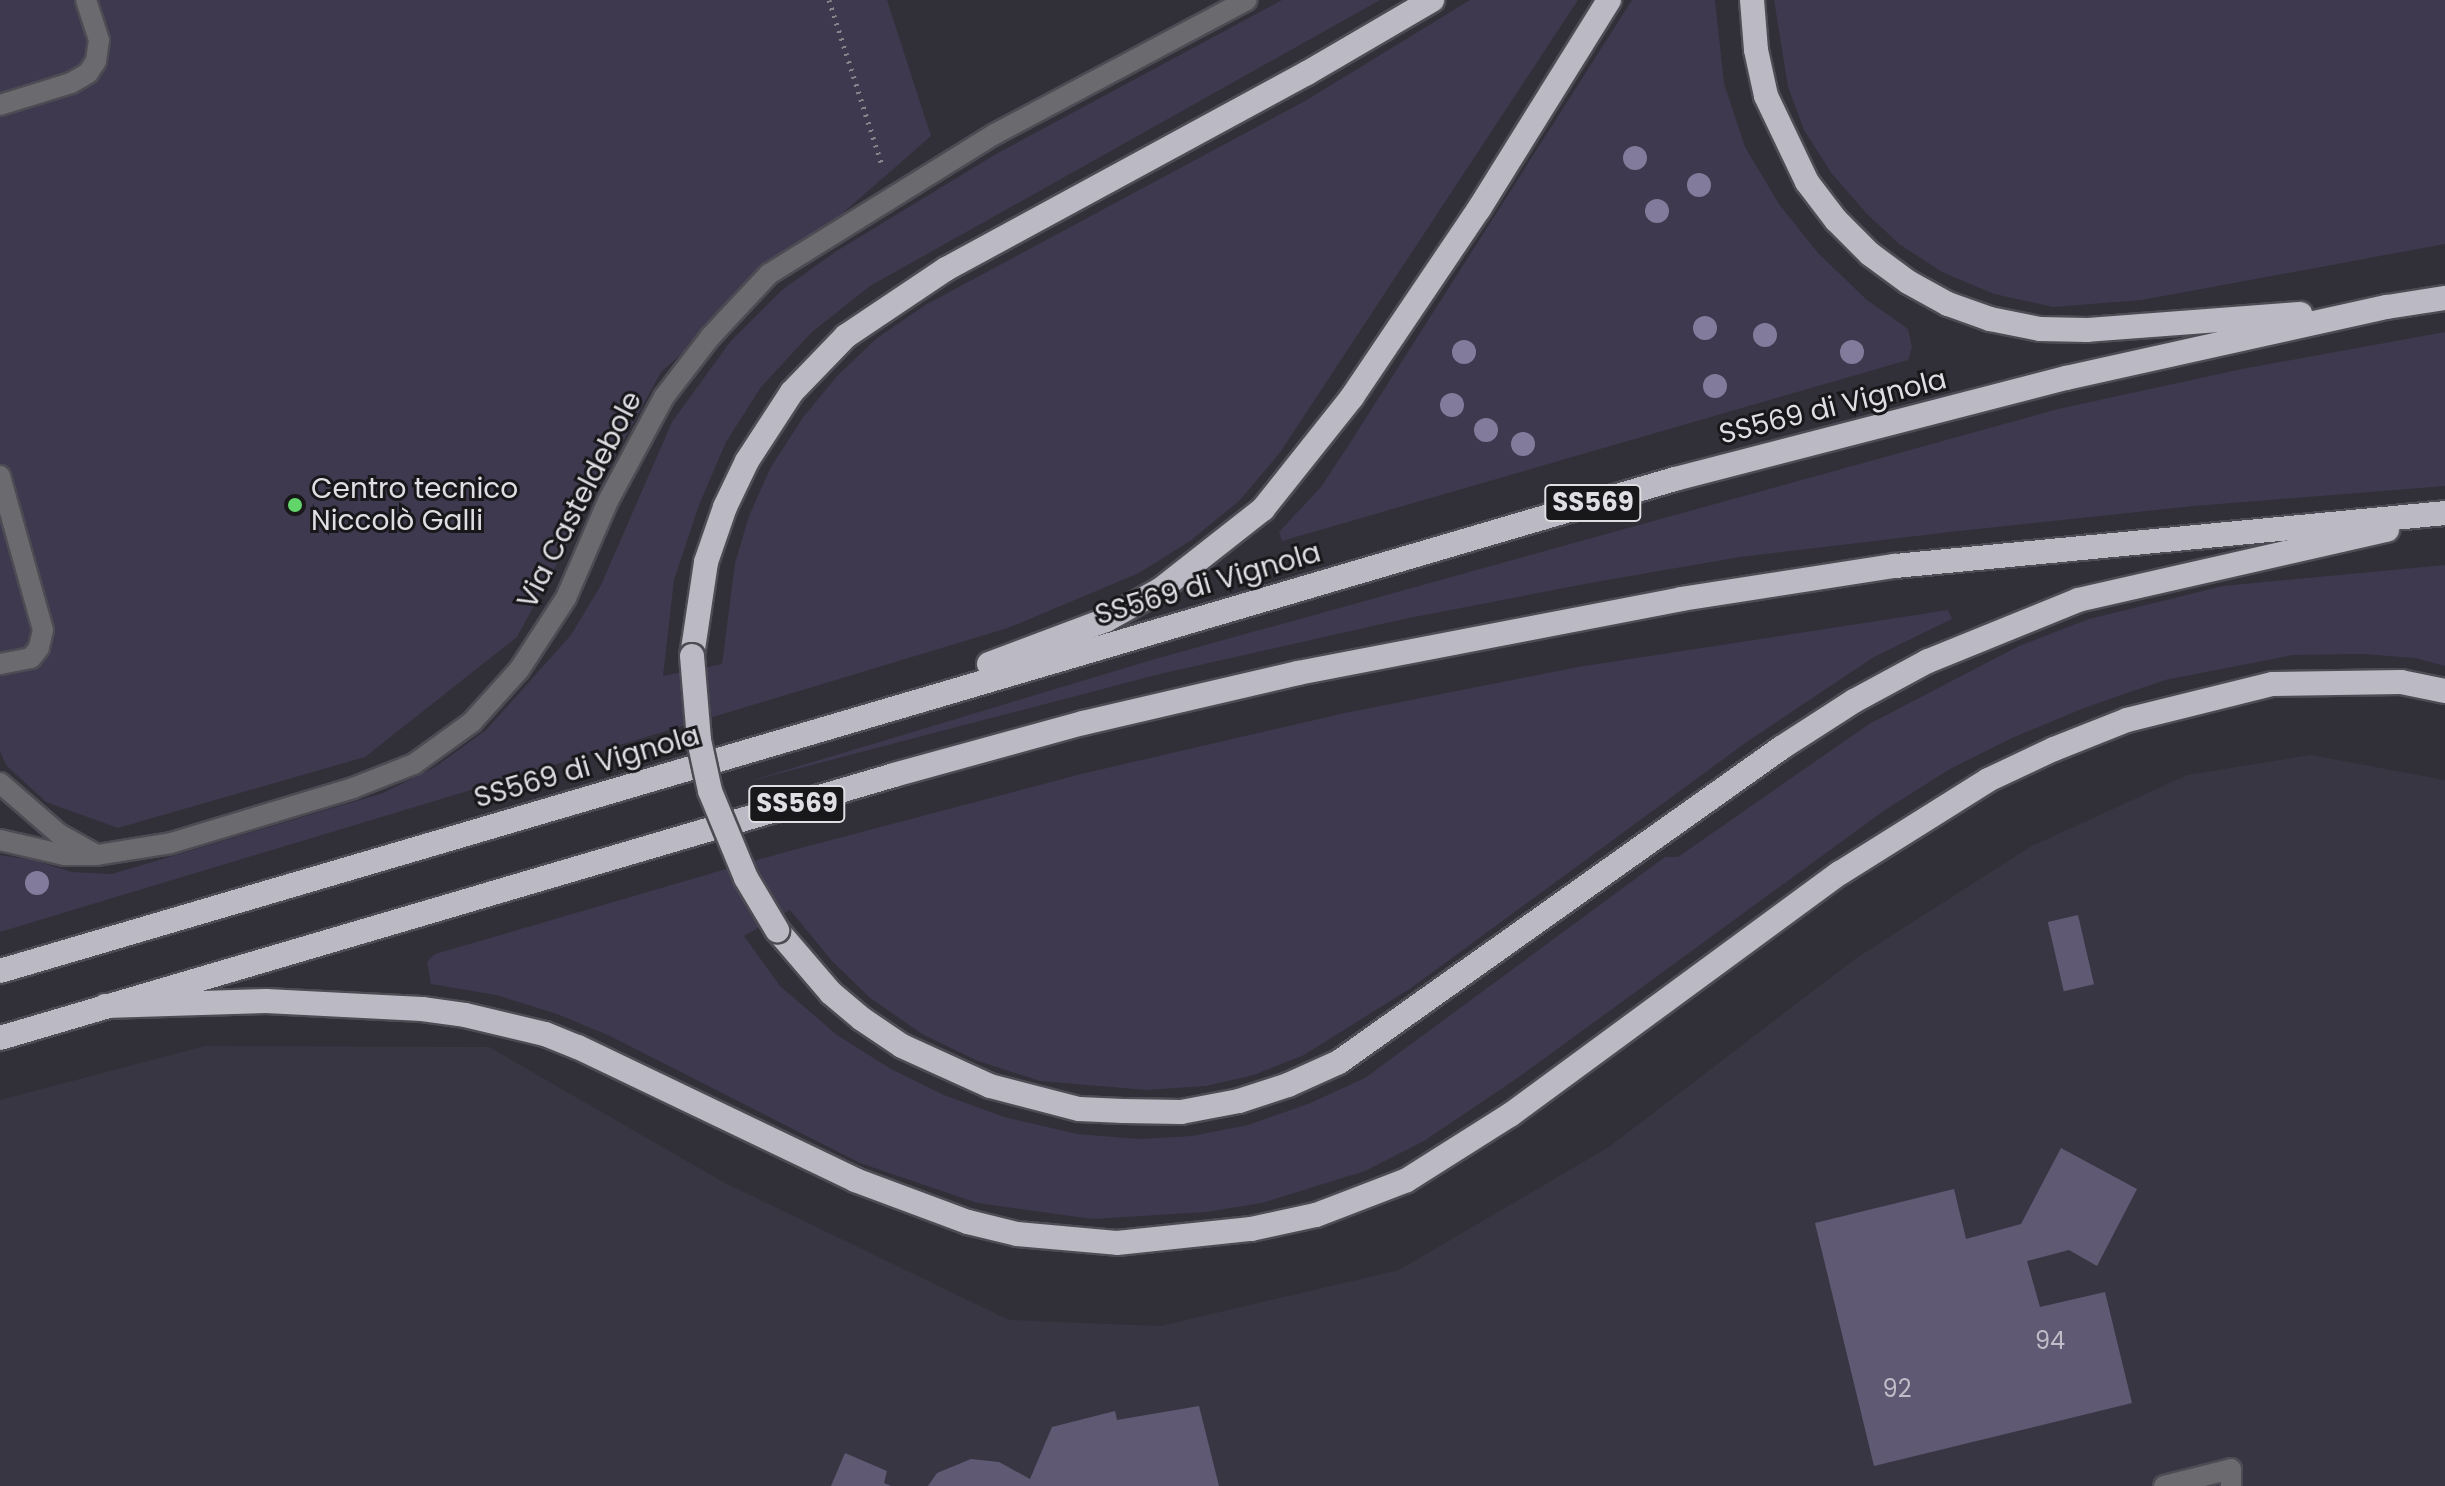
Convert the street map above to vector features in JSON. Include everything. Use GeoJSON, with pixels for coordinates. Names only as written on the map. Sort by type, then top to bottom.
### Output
{"type":"FeatureCollection","features":[{"type":"Feature","properties":{"kind":"highway"},"geometry":{"type":"LineString","coordinates":[[1432,0],[1307,73],[946,269],[846,336],[792,392],[747,461],[725,507],[706,562],[692,656],[699,740],[710,791],[746,878],[777,930],[831,993],[902,1046],[990,1086],[1079,1109],[1181,1112],[1239,1101],[1288,1085],[1339,1062],[1781,748],[1854,701],[1928,661],[2078,600],[2177,577],[2226,570],[2445,514]]}},
{"type":"Feature","properties":{"kind":"highway"},"geometry":{"type":"LineString","coordinates":[[808,732],[1106,620],[1160,590],[1263,509],[1352,397],[1479,209],[1609,0]]}},
{"type":"Feature","properties":{"kind":"highway"},"geometry":{"type":"LineString","coordinates":[[1752,0],[1756,50],[1766,96],[1807,182],[1836,220],[1870,254],[1908,282],[1948,304],[1990,319],[2040,329],[2087,330],[2387,307]]}},
{"type":"Feature","properties":{"kind":"highway","name":"SS569 di Vignola"},"geometry":{"type":"LineString","coordinates":[[0,971],[1675,479],[2066,378],[2387,307],[2445,298]]}},
{"type":"Feature","properties":{"kind":"highway","name":"SS569"},"geometry":{"type":"LineString","coordinates":[[0,1038],[894,775],[1083,723],[1298,673],[1604,612],[1895,566],[2445,514]]}},
{"type":"Feature","properties":{"kind":"highway"},"geometry":{"type":"LineString","coordinates":[[105,1006],[266,1001],[422,1009],[465,1015],[545,1034],[578,1047],[855,1180],[968,1222],[1017,1234],[1117,1243],[1251,1229],[1316,1215],[1407,1180],[1510,1115],[1840,873],[1988,780],[2054,749],[2127,720],[2273,684],[2401,682],[2445,691]]}},
{"type":"Feature","properties":{"kind":"street"},"geometry":{"type":"LineString","coordinates":[[0,105],[71,83],[88,73],[96,61],[99,40],[86,0]]}},
{"type":"Feature","properties":{"kind":"street","name":"Via Casteldebole"},"geometry":{"type":"LineString","coordinates":[[0,840],[64,855],[97,855],[171,843],[353,788],[414,764],[472,722],[519,670],[566,598],[608,501],[657,410],[711,336],[769,274],[995,134],[1247,0]]}},
{"type":"Feature","properties":{"kind":"street"},"geometry":{"type":"LineString","coordinates":[[0,476],[43,630],[39,648],[31,658],[0,664]]}},
{"type":"Feature","properties":{"kind":"street"},"geometry":{"type":"LineString","coordinates":[[0,783],[59,834],[97,855]]}},
{"type":"Feature","properties":{"kind":"street"},"geometry":{"type":"LineString","coordinates":[[2164,1486],[2231,1469],[2231,1486]]}},
{"type":"Feature","properties":{"kind":"path"},"geometry":{"type":"LineString","coordinates":[[829,0],[891,196]]}},
{"type":"Feature","properties":{"kind":"shaded area","name":"Centro tecnico Niccolò Galli"},"geometry":{"type":"Polygon","coordinates":[[[0,0],[887,0],[931,136],[661,372],[517,637],[365,757],[118,828],[46,802],[6,765],[0,751],[0,0]]]}},
{"type":"Feature","properties":{"kind":"shaded area"},"geometry":{"type":"Polygon","coordinates":[[[1282,0],[1380,0],[870,286],[812,332],[761,387],[726,442],[699,505],[674,580],[663,676],[722,664],[735,563],[749,516],[771,467],[804,416],[838,375],[877,338],[927,304],[1305,101],[1470,0],[1578,0],[1279,454],[1239,501],[1190,541],[1139,573],[1008,628],[0,932],[0,855],[33,860],[72,872],[112,874],[383,793],[435,767],[486,730],[571,635],[601,585],[672,422],[730,342],[782,290],[835,252],[996,154],[1282,0]]]}},
{"type":"Feature","properties":{"kind":"shaded area"},"geometry":{"type":"Polygon","coordinates":[[[1632,0],[1715,0],[1724,83],[1745,147],[1779,204],[1818,253],[1867,300],[1908,329],[1912,347],[1908,360],[1282,541],[1279,532],[1321,487],[1632,0]]]}},
{"type":"Feature","properties":{"kind":"shaded area"},"geometry":{"type":"Polygon","coordinates":[[[1774,0],[2445,0],[2445,244],[2142,300],[2053,307],[1994,294],[1942,272],[1899,244],[1866,213],[1832,174],[1804,130],[1788,87],[1774,0]]]}},
{"type":"Feature","properties":{"kind":"shaded area"},"geometry":{"type":"Polygon","coordinates":[[[2445,332],[2445,486],[2194,506],[1950,532],[1740,557],[1590,583],[1404,619],[1160,674],[743,783],[1155,659],[2058,409],[2242,369],[2445,332]]]}},
{"type":"Feature","properties":{"kind":"shaded area"},"geometry":{"type":"Polygon","coordinates":[[[2445,565],[2445,666],[2415,658],[2363,654],[2293,655],[2165,680],[2084,708],[2012,738],[1950,769],[1885,810],[1519,1077],[1424,1141],[1365,1171],[1262,1203],[1206,1212],[1093,1219],[977,1203],[860,1163],[610,1036],[557,1014],[496,995],[431,984],[427,962],[435,954],[778,854],[1081,774],[1345,713],[1578,667],[1948,610],[1952,619],[1874,657],[1748,741],[1411,988],[1304,1055],[1254,1075],[1206,1086],[1146,1090],[1040,1081],[978,1061],[922,1034],[869,997],[832,961],[790,910],[744,936],[780,986],[837,1035],[891,1069],[944,1095],[1004,1117],[1077,1134],[1140,1139],[1192,1136],[1248,1125],[1308,1104],[1365,1078],[1665,857],[1678,857],[1869,724],[2019,646],[2089,619],[2223,586],[2445,565]]]}},
{"type":"Feature","properties":{"kind":"shaded area"},"geometry":{"type":"Polygon","coordinates":[[[2311,755],[2445,780],[2445,1486],[0,1486],[0,1100],[205,1046],[489,1047],[723,1182],[1009,1320],[1160,1326],[1399,1270],[1609,1147],[1855,959],[2030,847],[2187,775],[2311,755]]]}},
{"type":"Feature","properties":{"kind":"building"},"geometry":{"type":"Polygon","coordinates":[[[2078,915],[2094,984],[2064,991],[2048,922],[2078,915]]]}},
{"type":"Feature","properties":{"kind":"building"},"geometry":{"type":"Polygon","coordinates":[[[2061,1148],[2137,1189],[2097,1266],[2069,1250],[2027,1261],[2040,1307],[2105,1292],[2132,1403],[1874,1466],[1815,1223],[1954,1189],[1966,1239],[2021,1224],[2061,1148]]]}},
{"type":"Feature","properties":{"kind":"building"},"geometry":{"type":"Polygon","coordinates":[[[1199,1406],[1219,1486],[928,1486],[937,1473],[971,1459],[999,1462],[1030,1479],[1052,1427],[1115,1411],[1117,1420],[1199,1406]]]}},
{"type":"Feature","properties":{"kind":"building"},"geometry":{"type":"Polygon","coordinates":[[[845,1453],[887,1471],[884,1483],[891,1486],[831,1486],[845,1453]]]}},
{"type":"Feature","properties":{"kind":"place","name":"Centro tecnico Niccolò Galli"},"geometry":{"type":"Point","coordinates":[295,505]}}]}
